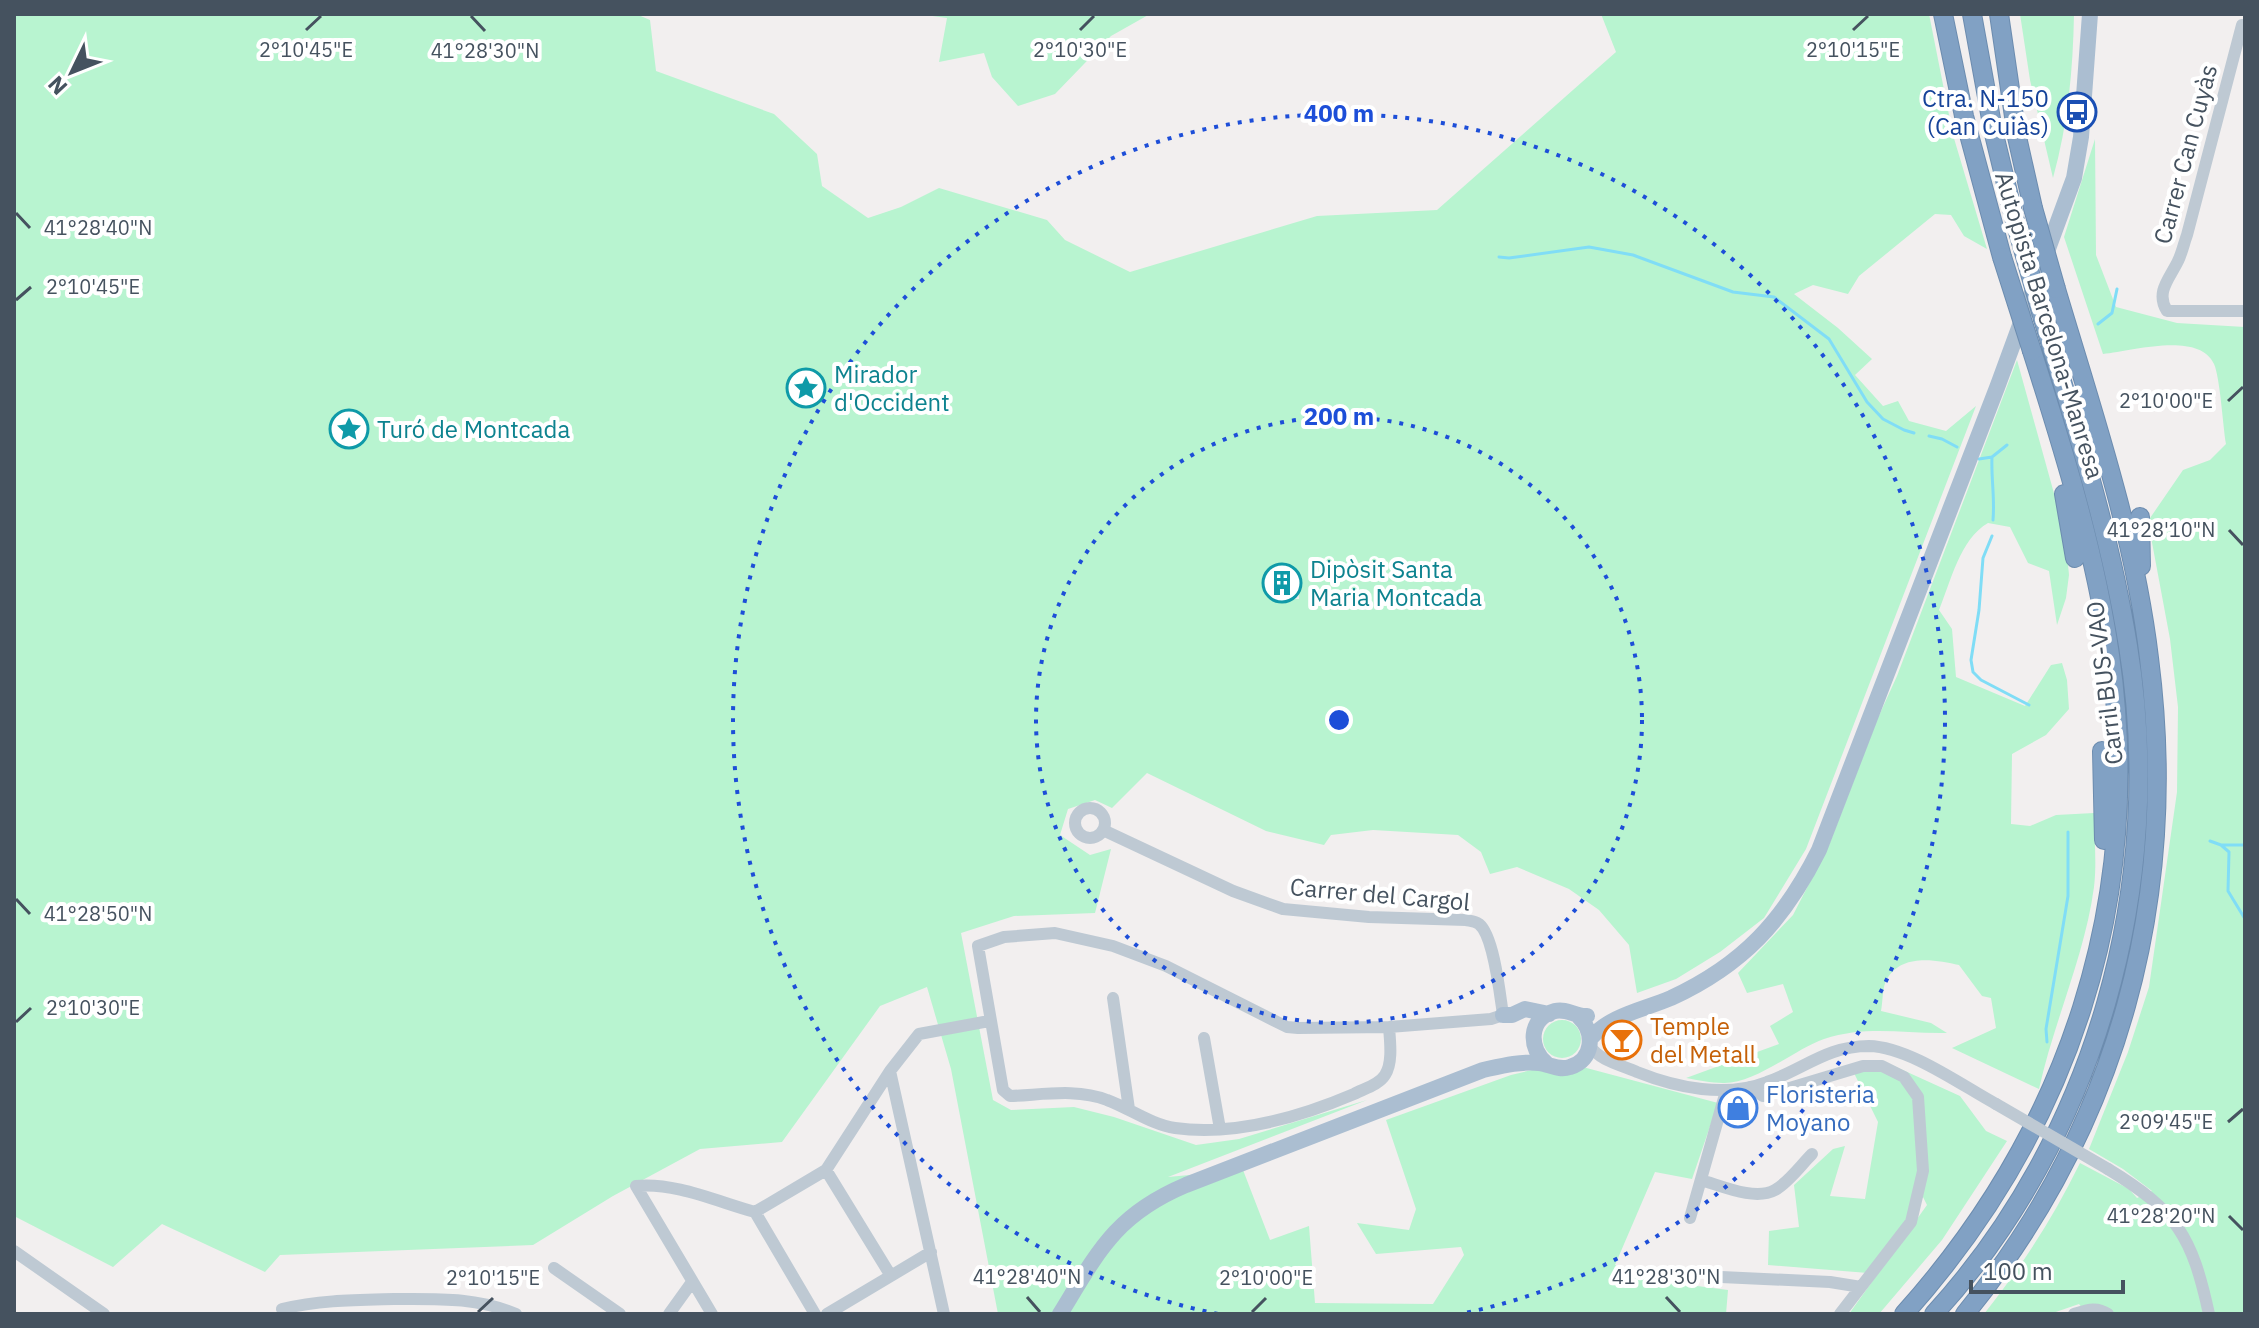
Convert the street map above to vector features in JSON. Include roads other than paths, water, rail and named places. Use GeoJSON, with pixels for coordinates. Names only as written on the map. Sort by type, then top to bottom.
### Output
{"type":"FeatureCollection","features":[{"type":"Feature","properties":{"kind":"highway","name":"Autopista Barcelona-Manresa"},"geometry":{"type":"LineString","coordinates":[[1904,1314],[1969,1234],[2023,1148],[2057,1080],[2075,1032],[2103,935],[2118,808],[2113,681],[2106,630],[2085,530],[2002,257],[1964,116],[1943,14]]}},
{"type":"Feature","properties":{"kind":"highway"},"geometry":{"type":"LineString","coordinates":[[1965,14],[1983,83]]}},
{"type":"Feature","properties":{"kind":"highway","name":"Carril BUS-VAO"},"geometry":{"type":"LineString","coordinates":[[1934,1314],[2007,1220],[2065,1115],[2087,1067],[2128,911],[2138,787],[2137,726],[2129,648],[2102,516],[2015,221],[1983,83],[1972,14]]}},
{"type":"Feature","properties":{"kind":"highway"},"geometry":{"type":"LineString","coordinates":[[1979,14],[1983,83]]}},
{"type":"Feature","properties":{"kind":"highway","name":"Autopista Barcelona-Manresa"},"geometry":{"type":"LineString","coordinates":[[1965,1314],[2020,1241],[2060,1175],[2111,1058],[2139,960],[2148,909],[2157,807],[2153,704],[2139,593],[2116,493],[2058,283],[2033,208],[2015,125],[1999,14]]}},
{"type":"Feature","properties":{"kind":"highway"},"geometry":{"type":"LineString","coordinates":[[2058,283],[2073,308],[2089,360]]}},
{"type":"Feature","properties":{"kind":"highway"},"geometry":{"type":"LineString","coordinates":[[2050,409],[2075,558]]}},
{"type":"Feature","properties":{"kind":"highway"},"geometry":{"type":"LineString","coordinates":[[2139,593],[2142,558],[2140,517]]}},
{"type":"Feature","properties":{"kind":"highway"},"geometry":{"type":"LineString","coordinates":[[2102,751],[2105,825],[2103,935]]}},
{"type":"Feature","properties":{"kind":"main road"},"geometry":{"type":"LineString","coordinates":[[1060,1314],[1111,1234],[1131,1215],[1161,1195],[1483,1070],[1513,1063],[1566,1068],[1587,1049],[1602,1026],[1688,990],[1753,947],[1780,916],[1802,884],[1819,850],[2074,178],[2082,126],[2090,14]]}},
{"type":"Feature","properties":{"kind":"main road"},"geometry":{"type":"LineString","coordinates":[[1547,1064],[1538,1056],[1534,1038],[1508,1015],[1525,1009],[1549,1014]]}},
{"type":"Feature","properties":{"kind":"main road"},"geometry":{"type":"LineString","coordinates":[[1513,1063],[1534,1038],[1539,1021],[1549,1014],[1561,1011],[1579,1017],[1621,1016]]}},
{"type":"Feature","properties":{"kind":"main road"},"geometry":{"type":"LineString","coordinates":[[1579,1017],[1587,1026],[1587,1049]]}},
{"type":"Feature","properties":{"kind":"street","name":"Carrer Can Cuyàs"},"geometry":{"type":"LineString","coordinates":[[2241,22],[2187,235],[2180,257],[2165,280],[2163,304],[2167,311],[2176,312],[2245,311]]}},
{"type":"Feature","properties":{"kind":"street","name":"Carrer del Cargol"},"geometry":{"type":"LineString","coordinates":[[1103,830],[1233,891],[1283,909],[1369,917],[1466,920],[1479,924],[1486,935],[1508,1015]]}},
{"type":"Feature","properties":{"kind":"street"},"geometry":{"type":"LineString","coordinates":[[1389,1027],[1390,1052],[1385,1075],[1373,1085],[1284,1119],[1220,1129],[1172,1128],[1104,1098],[1074,1093],[1010,1096],[1003,1090],[978,946],[1004,937],[1055,933],[1113,946],[1166,966],[1287,1027],[1389,1027],[1508,1015]]}},
{"type":"Feature","properties":{"kind":"street"},"geometry":{"type":"LineString","coordinates":[[1113,998],[1129,1109]]}},
{"type":"Feature","properties":{"kind":"street"},"geometry":{"type":"LineString","coordinates":[[755,1212],[826,1170],[890,1071],[919,1034],[989,1021]]}},
{"type":"Feature","properties":{"kind":"street"},"geometry":{"type":"LineString","coordinates":[[1204,1038],[1220,1129]]}},
{"type":"Feature","properties":{"kind":"street"},"geometry":{"type":"LineString","coordinates":[[1587,1049],[1643,1074],[1686,1086],[1726,1091],[1768,1082],[1828,1053],[1848,1048],[1881,1047],[1928,1066],[2108,1169],[2150,1197],[2177,1224],[2194,1257],[2209,1314]]}},
{"type":"Feature","properties":{"kind":"street"},"geometry":{"type":"LineString","coordinates":[[1750,1087],[1763,1096],[1863,1066],[1882,1066],[1904,1077],[1918,1097],[1923,1171],[1911,1222],[1840,1314]]}},
{"type":"Feature","properties":{"kind":"street"},"geometry":{"type":"LineString","coordinates":[[890,1071],[944,1314]]}},
{"type":"Feature","properties":{"kind":"street"},"geometry":{"type":"LineString","coordinates":[[1690,1218],[1726,1091]]}},
{"type":"Feature","properties":{"kind":"street"},"geometry":{"type":"LineString","coordinates":[[1701,1180],[1734,1190],[1760,1193],[1775,1190],[1812,1154]]}},
{"type":"Feature","properties":{"kind":"street"},"geometry":{"type":"LineString","coordinates":[[826,1170],[891,1276]]}},
{"type":"Feature","properties":{"kind":"street"},"geometry":{"type":"LineString","coordinates":[[712,1314],[636,1186],[650,1184],[669,1188],[755,1212],[815,1314]]}},
{"type":"Feature","properties":{"kind":"street"},"geometry":{"type":"LineString","coordinates":[[14,1251],[104,1314]]}},
{"type":"Feature","properties":{"kind":"street"},"geometry":{"type":"LineString","coordinates":[[827,1314],[931,1252]]}},
{"type":"Feature","properties":{"kind":"street"},"geometry":{"type":"LineString","coordinates":[[554,1268],[620,1314]]}},
{"type":"Feature","properties":{"kind":"street"},"geometry":{"type":"LineString","coordinates":[[1721,1277],[1830,1282],[1861,1287]]}},
{"type":"Feature","properties":{"kind":"street"},"geometry":{"type":"LineString","coordinates":[[669,1314],[692,1282]]}},
{"type":"Feature","properties":{"kind":"street"},"geometry":{"type":"LineString","coordinates":[[282,1309],[326,1300],[462,1299],[516,1314]]}},
{"type":"Feature","properties":{"kind":"street"},"geometry":{"type":"LineString","coordinates":[[2074,1314],[2101,1309],[2108,1314]]}},
{"type":"Feature","properties":{"kind":"waterway"},"geometry":{"type":"LineString","coordinates":[[1499,257],[1589,247],[1633,255],[1733,292],[1774,297],[1829,339],[1867,402],[1883,419],[1914,433]]}},
{"type":"Feature","properties":{"kind":"waterway"},"geometry":{"type":"LineString","coordinates":[[2098,324],[2112,313],[2117,289]]}},
{"type":"Feature","properties":{"kind":"waterway"},"geometry":{"type":"LineString","coordinates":[[1929,436],[1957,447]]}},
{"type":"Feature","properties":{"kind":"waterway"},"geometry":{"type":"LineString","coordinates":[[1979,459],[1992,457],[2007,445]]}},
{"type":"Feature","properties":{"kind":"waterway"},"geometry":{"type":"LineString","coordinates":[[1992,457],[1993,520]]}},
{"type":"Feature","properties":{"kind":"waterway"},"geometry":{"type":"LineString","coordinates":[[1992,536],[1983,558],[1971,660],[1973,672],[1981,680],[2029,705]]}},
{"type":"Feature","properties":{"kind":"waterway"},"geometry":{"type":"LineString","coordinates":[[2047,1042],[2046,1029],[2068,896],[2068,832]]}},
{"type":"Feature","properties":{"kind":"waterway"},"geometry":{"type":"LineString","coordinates":[[2210,841],[2221,845],[2245,845]]}},
{"type":"Feature","properties":{"kind":"waterway"},"geometry":{"type":"LineString","coordinates":[[2221,845],[2229,852],[2228,891],[2245,919]]}},
{"type":"Feature","properties":{"kind":"place","name":"Ctra. N-150 (Can Cuiàs)"},"geometry":{"type":"Point","coordinates":[2077,112]}},
{"type":"Feature","properties":{"kind":"place","name":"Mirador d'Occident"},"geometry":{"type":"Point","coordinates":[806,388]}},
{"type":"Feature","properties":{"kind":"place","name":"Turó de Montcada"},"geometry":{"type":"Point","coordinates":[349,429]}},
{"type":"Feature","properties":{"kind":"place","name":"Dipòsit Santa Maria Montcada"},"geometry":{"type":"Point","coordinates":[1282,583]}},
{"type":"Feature","properties":{"kind":"place","name":"Temple del Metall"},"geometry":{"type":"Point","coordinates":[1622,1040]}},
{"type":"Feature","properties":{"kind":"place","name":"Floristeria Moyano"},"geometry":{"type":"Point","coordinates":[1738,1108]}}]}
